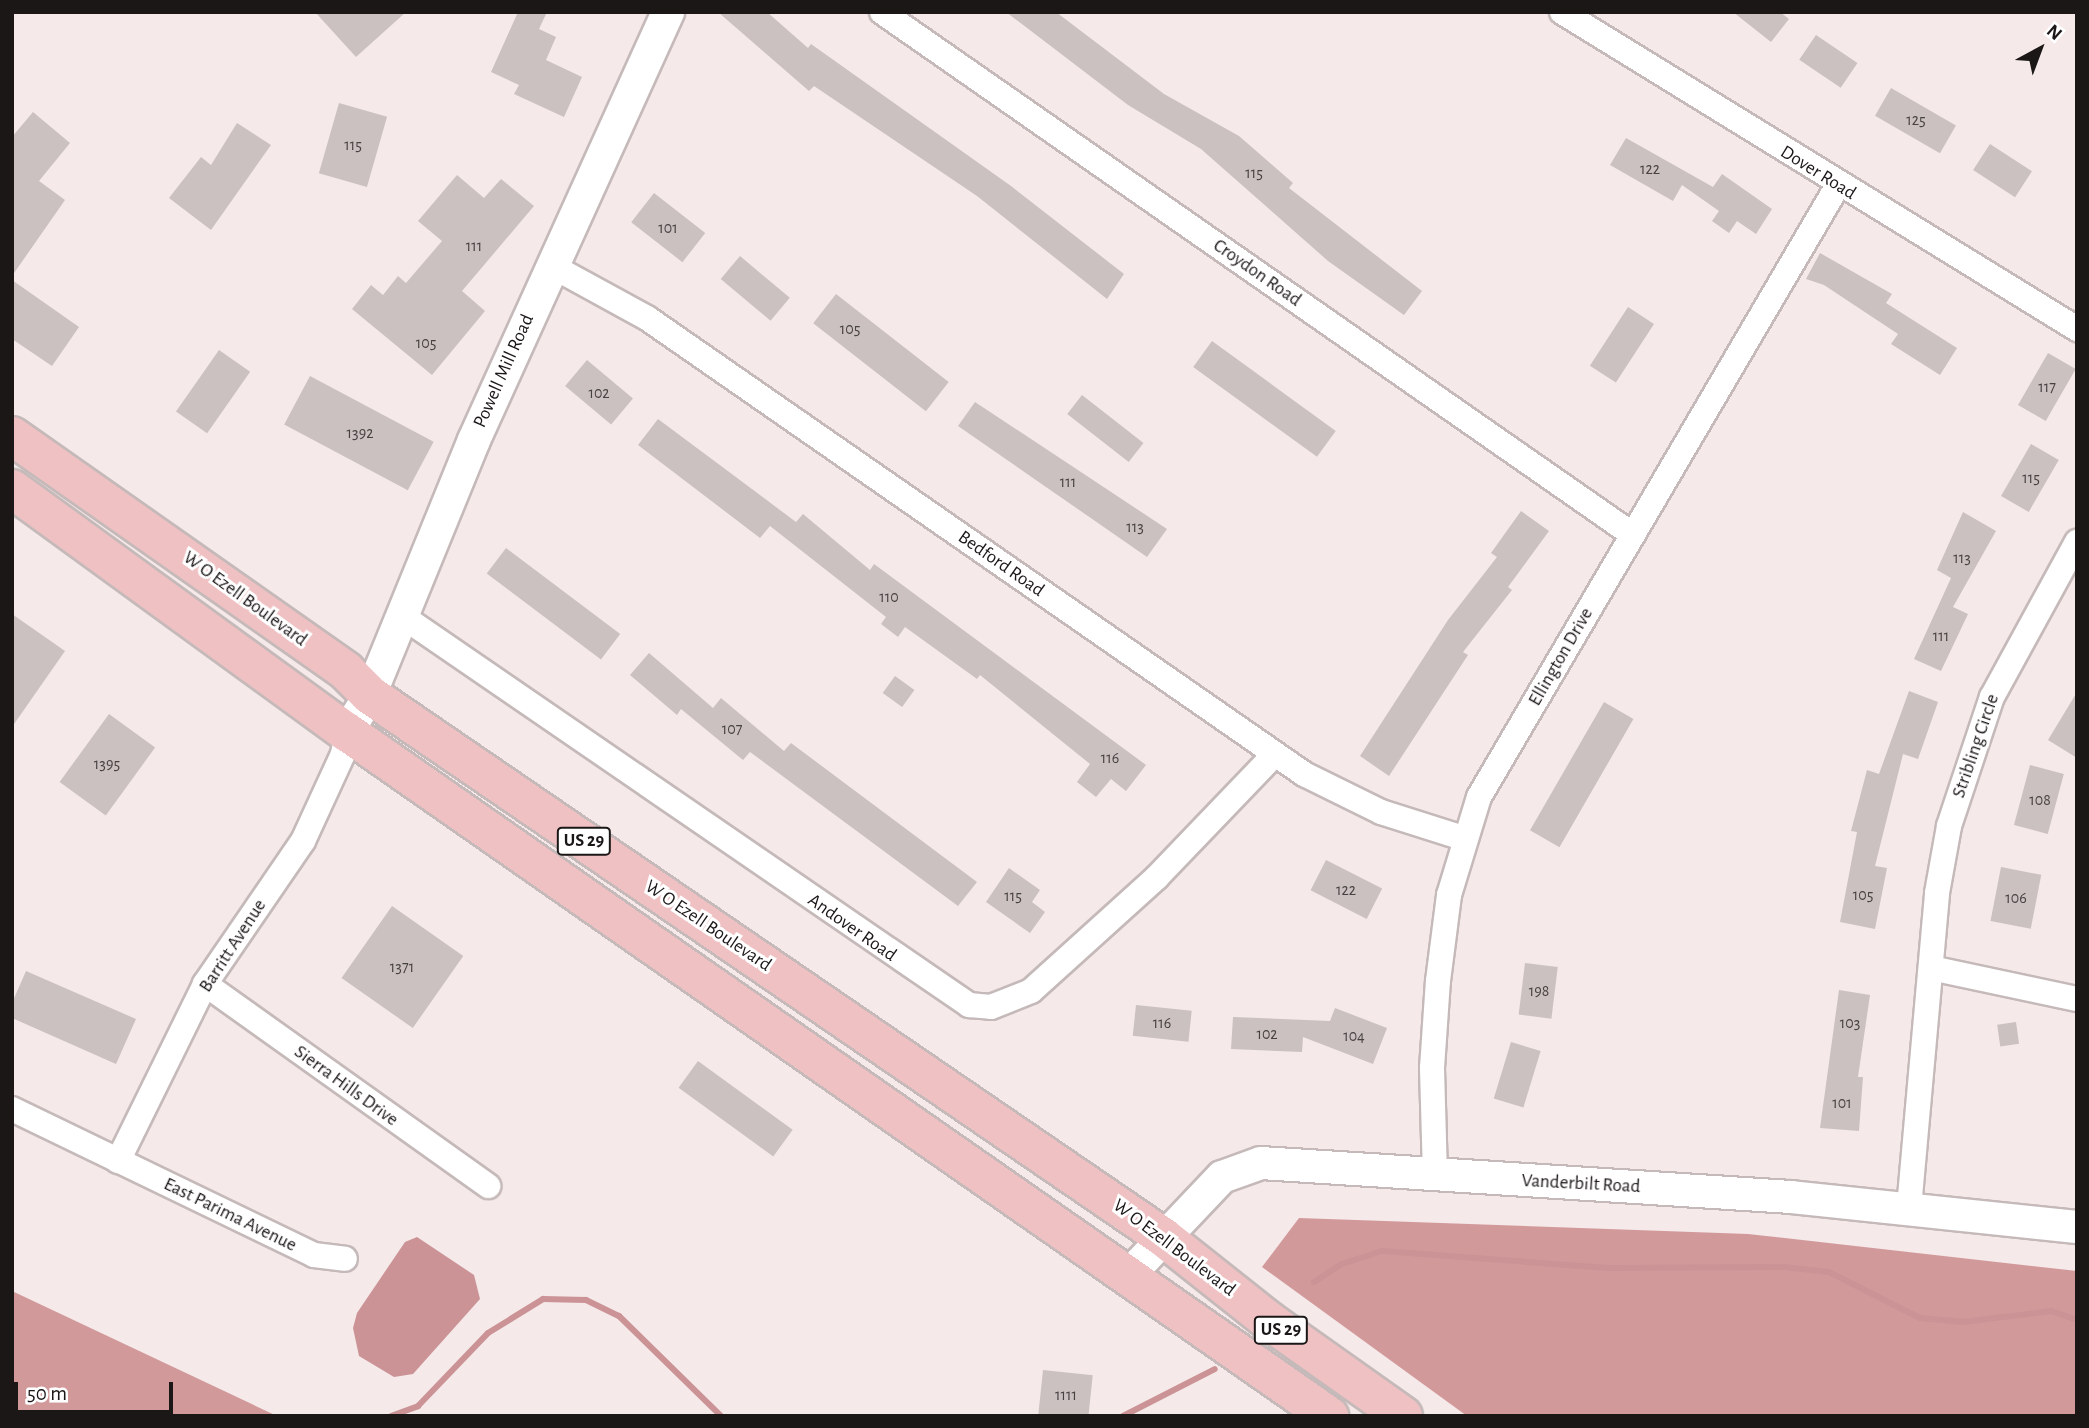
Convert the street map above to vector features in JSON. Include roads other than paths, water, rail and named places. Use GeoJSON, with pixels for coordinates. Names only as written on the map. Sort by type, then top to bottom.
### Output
{"type":"FeatureCollection","features":[{"type":"Feature","properties":{"kind":"main road","name":"W O Ezell Boulevard"},"geometry":{"type":"LineString","coordinates":[[18,455],[333,662],[370,695],[1163,1237],[1269,1321],[1403,1416]]}},
{"type":"Feature","properties":{"kind":"main road","name":"US 29"},"geometry":{"type":"LineString","coordinates":[[12,489],[347,732],[1329,1416]]}},
{"type":"Feature","properties":{"kind":"street","name":"Powell Mill Road"},"geometry":{"type":"LineString","coordinates":[[347,732],[370,695],[552,265],[668,12]]}},
{"type":"Feature","properties":{"kind":"street","name":"Croydon Road"},"geometry":{"type":"LineString","coordinates":[[881,12],[1633,535]]}},
{"type":"Feature","properties":{"kind":"street","name":"Dover Road"},"geometry":{"type":"LineString","coordinates":[[1562,12],[1838,185],[2077,329]]}},
{"type":"Feature","properties":{"kind":"street","name":"Ellington Drive"},"geometry":{"type":"LineString","coordinates":[[1435,1176],[1432,1068],[1437,994],[1449,895],[1463,838],[1486,785],[1838,185]]}},
{"type":"Feature","properties":{"kind":"street","name":"Bedford Road"},"geometry":{"type":"LineString","coordinates":[[552,265],[647,318],[1275,754],[1362,803],[1463,838]]}},
{"type":"Feature","properties":{"kind":"street","name":"Stribling Circle"},"geometry":{"type":"LineString","coordinates":[[1909,1208],[1931,968],[1949,826],[1967,760],[2004,672],[2077,542]]}},
{"type":"Feature","properties":{"kind":"street","name":"Andover Road"},"geometry":{"type":"LineString","coordinates":[[402,615],[969,1005],[1001,1005],[1031,991],[1157,877],[1275,754]]}},
{"type":"Feature","properties":{"kind":"street","name":"Barritt Avenue"},"geometry":{"type":"LineString","coordinates":[[118,1161],[205,984],[303,841],[343,754],[347,732]]}},
{"type":"Feature","properties":{"kind":"street"},"geometry":{"type":"LineString","coordinates":[[1931,968],[2077,999]]}},
{"type":"Feature","properties":{"kind":"street","name":"Sierra Hills Drive"},"geometry":{"type":"LineString","coordinates":[[205,984],[488,1186]]}},
{"type":"Feature","properties":{"kind":"street","name":"East Parima Avenue"},"geometry":{"type":"LineString","coordinates":[[12,1109],[314,1255],[345,1259]]}},
{"type":"Feature","properties":{"kind":"street","name":"Vanderbilt Road"},"geometry":{"type":"LineString","coordinates":[[1129,1275],[1222,1177],[1247,1165],[1909,1208],[2077,1227]]}},
{"type":"Feature","properties":{"kind":"waterway"},"geometry":{"type":"LineString","coordinates":[[1314,1282],[1342,1264],[1382,1251],[1608,1268],[1784,1267],[1829,1272],[1920,1318],[1963,1322],[2051,1311],[2077,1320]]}},
{"type":"Feature","properties":{"kind":"waterway"},"geometry":{"type":"LineString","coordinates":[[391,1416],[418,1406],[488,1333],[543,1299],[586,1300],[619,1316],[721,1416]]}},
{"type":"Feature","properties":{"kind":"waterway"},"geometry":{"type":"LineString","coordinates":[[1123,1416],[1215,1369]]}}]}
